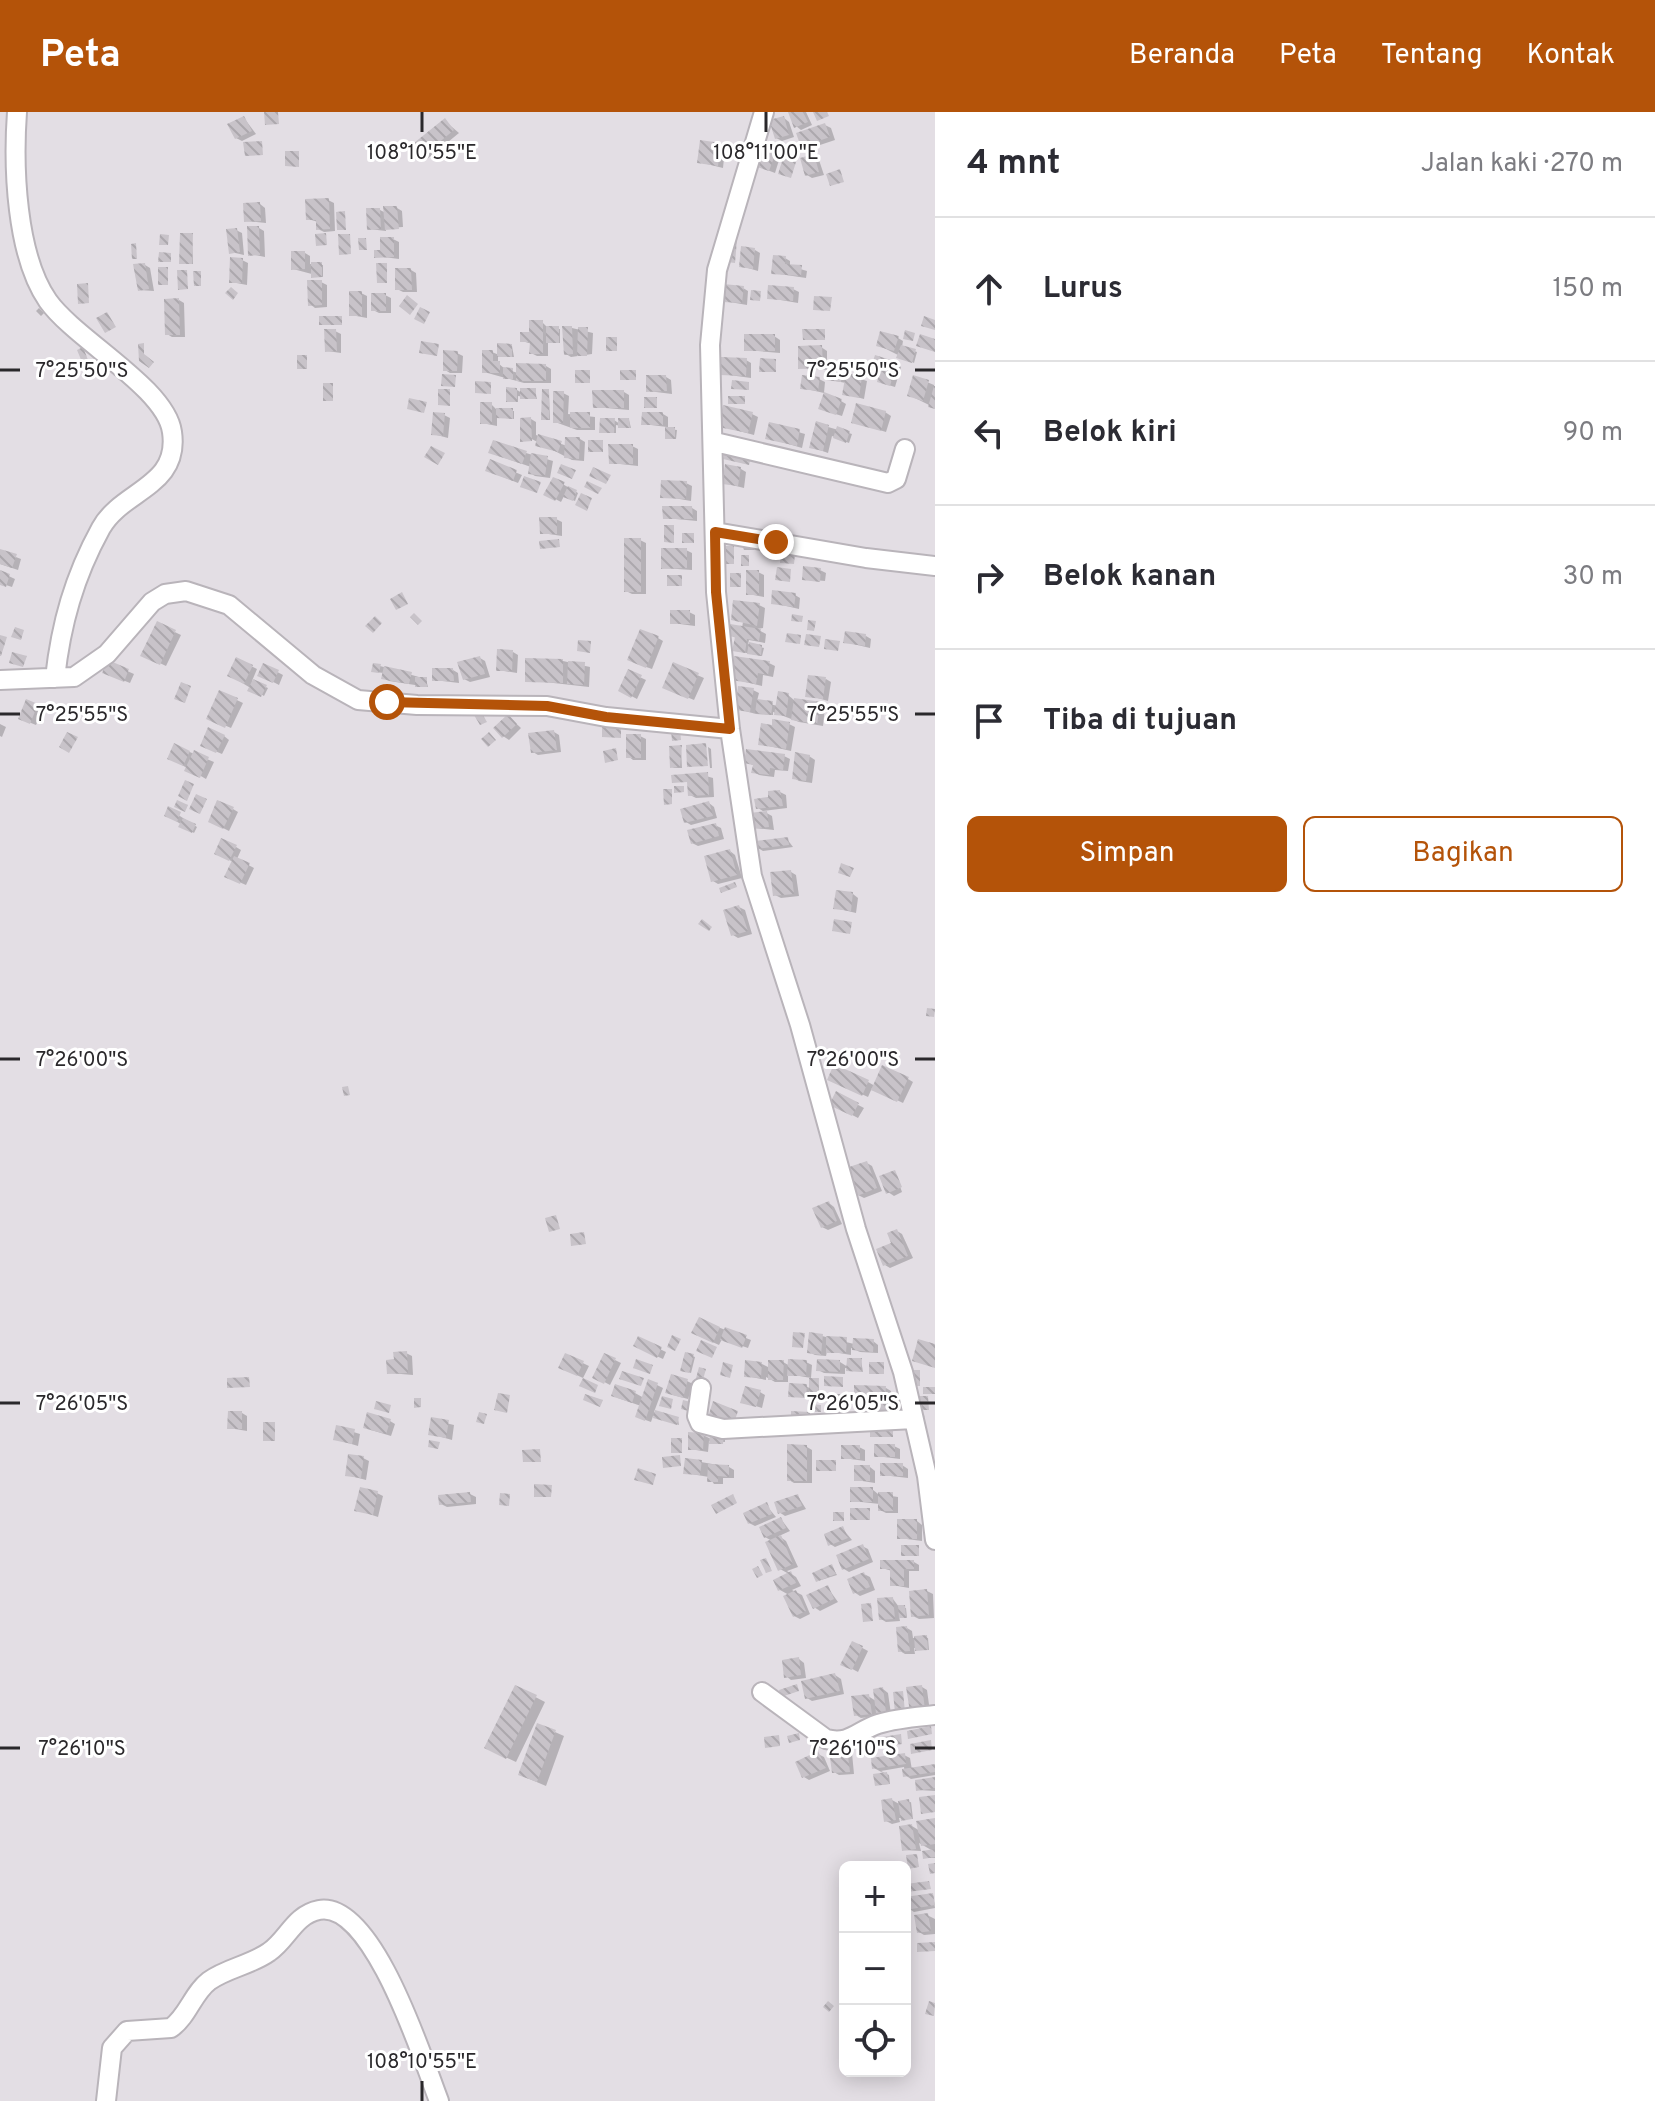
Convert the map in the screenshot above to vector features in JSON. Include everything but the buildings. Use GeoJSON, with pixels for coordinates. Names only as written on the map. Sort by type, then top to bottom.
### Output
{"type":"FeatureCollection","features":[{"type":"Feature","properties":{"kind":"street"},"geometry":{"type":"LineString","coordinates":[[17,112],[20,219],[39,285],[56,311],[156,400],[169,418],[173,435],[169,459],[161,477],[112,512],[101,528],[63,617],[55,678]]}},
{"type":"Feature","properties":{"kind":"street"},"geometry":{"type":"LineString","coordinates":[[764,112],[717,270],[710,345],[715,442],[716,592],[730,729],[752,876],[800,1025],[856,1229],[903,1372],[935,1540]]}},
{"type":"Feature","properties":{"kind":"street"},"geometry":{"type":"LineString","coordinates":[[715,442],[888,483],[896,479],[905,449]]}},
{"type":"Feature","properties":{"kind":"street"},"geometry":{"type":"LineString","coordinates":[[715,532],[866,558],[935,566]]}},
{"type":"Feature","properties":{"kind":"street"},"geometry":{"type":"LineString","coordinates":[[0,680],[74,677],[88,670],[152,602],[165,594],[186,591],[229,605],[313,675],[358,700],[417,705],[547,706],[606,717],[730,729]]}},
{"type":"Feature","properties":{"kind":"street"},"geometry":{"type":"LineString","coordinates":[[701,1388],[697,1416],[700,1423],[723,1429],[914,1419]]}},
{"type":"Feature","properties":{"kind":"street"},"geometry":{"type":"LineString","coordinates":[[762,1692],[826,1739],[836,1742],[854,1739],[873,1726],[889,1721],[935,1715]]}},
{"type":"Feature","properties":{"kind":"street"},"geometry":{"type":"LineString","coordinates":[[106,2101],[112,2048],[127,2031],[171,2028],[206,1984],[268,1953],[306,1914],[325,1909],[346,1916],[355,1924],[381,1959],[439,2101]]}},
{"type":"Feature","properties":{"kind":"route"},"geometry":{"type":"LineString","coordinates":[[387,702],[547,706],[606,717],[730,729],[716,592],[715,532],[776,542]]}}]}
